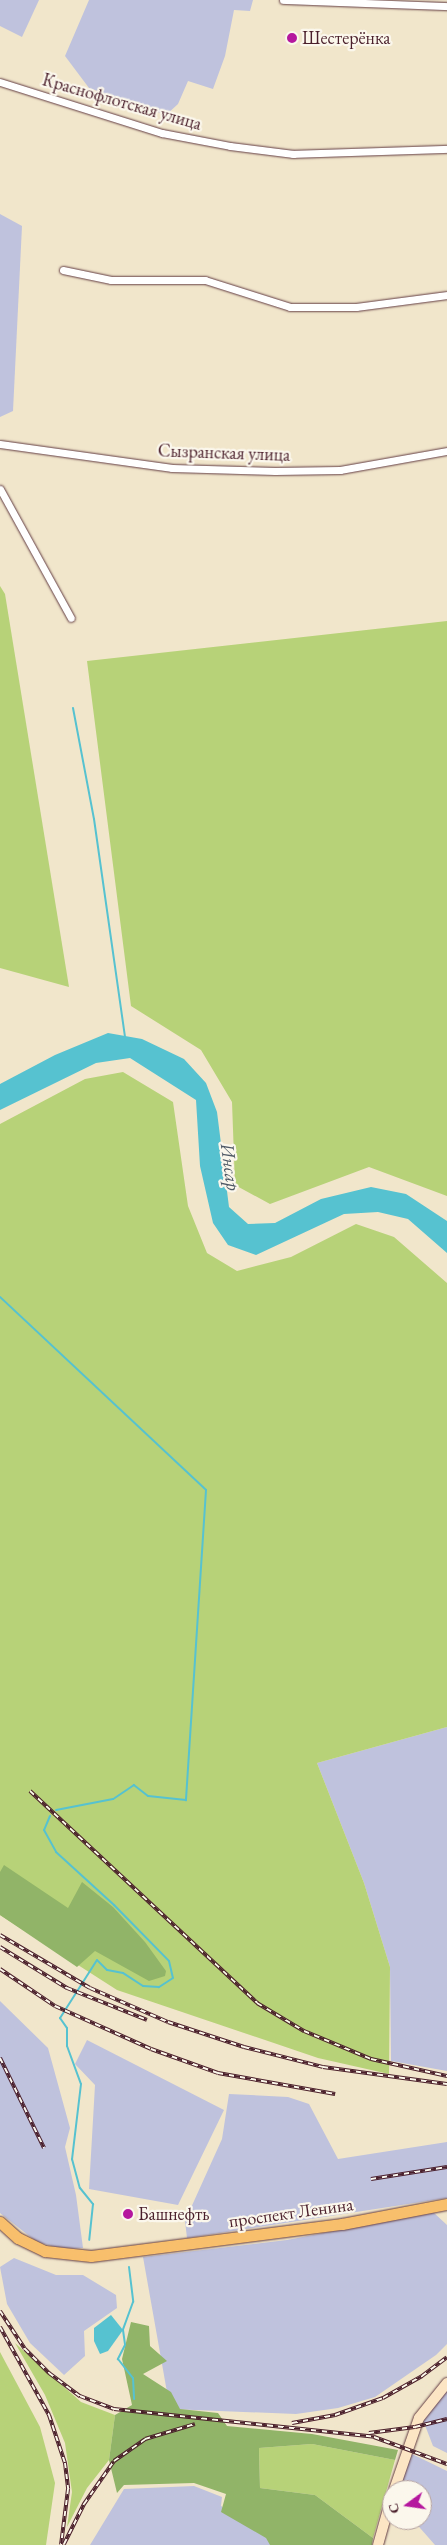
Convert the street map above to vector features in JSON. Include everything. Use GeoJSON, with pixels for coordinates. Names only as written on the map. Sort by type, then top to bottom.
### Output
{"type":"FeatureCollection","features":[{"type":"Feature","properties":{"kind":"main road","name":"проспект Ленина"},"geometry":{"type":"LineString","coordinates":[[0,2222],[18,2238],[45,2251],[91,2256],[342,2224],[447,2204]]}},
{"type":"Feature","properties":{"kind":"street"},"geometry":{"type":"LineString","coordinates":[[283,0],[447,6]]}},
{"type":"Feature","properties":{"kind":"street","name":"Краснофлотская улица"},"geometry":{"type":"LineString","coordinates":[[0,82],[162,133],[230,146],[292,154],[447,149]]}},
{"type":"Feature","properties":{"kind":"street"},"geometry":{"type":"LineString","coordinates":[[63,270],[111,280],[205,280],[290,307],[356,307],[447,295]]}},
{"type":"Feature","properties":{"kind":"street","name":"Сызранская улица"},"geometry":{"type":"LineString","coordinates":[[0,444],[172,468],[275,471],[340,470],[447,451]]}},
{"type":"Feature","properties":{"kind":"street"},"geometry":{"type":"LineString","coordinates":[[0,489],[71,618]]}},
{"type":"Feature","properties":{"kind":"street"},"geometry":{"type":"LineString","coordinates":[[397,2480],[419,2418],[447,2383]]}},
{"type":"Feature","properties":{"kind":"street"},"geometry":{"type":"LineString","coordinates":[[378,2545],[382,2530]]}},
{"type":"Feature","properties":{"kind":"shaded area"},"geometry":{"type":"Polygon","coordinates":[[[0,0],[39,0],[22,37],[0,26],[0,0]]]}},
{"type":"Feature","properties":{"kind":"shaded area"},"geometry":{"type":"Polygon","coordinates":[[[89,0],[253,0],[250,11],[234,10],[225,56],[213,89],[188,81],[178,104],[166,115],[89,88],[65,56],[89,0]]]}},
{"type":"Feature","properties":{"kind":"shaded area"},"geometry":{"type":"Polygon","coordinates":[[[0,214],[22,226],[13,411],[0,417],[0,214]]]}},
{"type":"Feature","properties":{"kind":"shaded area"},"geometry":{"type":"Polygon","coordinates":[[[447,1727],[447,2071],[391,2061],[390,1967],[364,1883],[317,1763],[447,1727]]]}},
{"type":"Feature","properties":{"kind":"shaded area"},"geometry":{"type":"Polygon","coordinates":[[[0,2001],[48,2048],[70,2128],[65,2147],[76,2195],[83,2248],[63,2249],[37,2242],[0,2213],[0,2001]]]}},
{"type":"Feature","properties":{"kind":"shaded area"},"geometry":{"type":"Polygon","coordinates":[[[87,2040],[224,2110],[178,2205],[89,2189],[95,2085],[75,2064],[87,2040]]]}},
{"type":"Feature","properties":{"kind":"shaded area"},"geometry":{"type":"Polygon","coordinates":[[[229,2094],[288,2097],[309,2104],[338,2159],[447,2142],[447,2198],[187,2238],[185,2221],[222,2139],[229,2094]]]}},
{"type":"Feature","properties":{"kind":"shaded area"},"geometry":{"type":"Polygon","coordinates":[[[433,2212],[447,2225],[447,2344],[436,2355],[375,2397],[338,2408],[296,2414],[170,2409],[143,2257],[287,2240],[433,2212]]]}},
{"type":"Feature","properties":{"kind":"shaded area"},"geometry":{"type":"Polygon","coordinates":[[[14,2258],[56,2275],[83,2275],[116,2295],[117,2308],[84,2331],[85,2356],[64,2375],[30,2343],[7,2304],[0,2267],[14,2258]]]}},
{"type":"Feature","properties":{"kind":"shaded area"},"geometry":{"type":"Polygon","coordinates":[[[447,2388],[447,2453],[433,2446],[423,2420],[447,2388]]]}},
{"type":"Feature","properties":{"kind":"shaded area"},"geometry":{"type":"Polygon","coordinates":[[[410,2453],[447,2471],[447,2545],[435,2545],[422,2530],[432,2530],[432,2480],[403,2480],[410,2453]]]}},
{"type":"Feature","properties":{"kind":"shaded area"},"geometry":{"type":"Polygon","coordinates":[[[194,2486],[222,2497],[221,2506],[267,2532],[274,2545],[90,2545],[124,2489],[194,2486]]]}},
{"type":"Feature","properties":{"kind":"green space"},"geometry":{"type":"Polygon","coordinates":[[[0,586],[5,594],[69,987],[0,968],[0,586]]]}},
{"type":"Feature","properties":{"kind":"green space"},"geometry":{"type":"Polygon","coordinates":[[[447,621],[447,1196],[369,1167],[270,1204],[235,1185],[232,1102],[201,1050],[131,1006],[87,661],[447,621]]]}},
{"type":"Feature","properties":{"kind":"green space"},"geometry":{"type":"Polygon","coordinates":[[[123,1072],[173,1102],[188,1206],[207,1253],[237,1271],[291,1257],[356,1224],[394,1237],[447,1283],[447,1727],[317,1763],[364,1883],[390,1967],[389,2074],[318,2058],[117,1990],[0,1915],[0,1124],[85,1079],[123,1072]]]}},
{"type":"Feature","properties":{"kind":"green space"},"geometry":{"type":"Polygon","coordinates":[[[4,1865],[68,1908],[82,1882],[113,1907],[145,1942],[166,1971],[165,1976],[149,1981],[95,1951],[77,1967],[0,1915],[0,1872],[4,1865]]]}},
{"type":"Feature","properties":{"kind":"green space"},"geometry":{"type":"Polygon","coordinates":[[[131,2322],[149,2326],[150,2346],[167,2361],[143,2374],[171,2392],[180,2409],[218,2413],[227,2426],[312,2434],[398,2450],[395,2460],[312,2444],[259,2448],[260,2488],[315,2495],[373,2538],[372,2545],[270,2545],[266,2538],[221,2512],[226,2494],[194,2483],[124,2485],[117,2493],[109,2460],[115,2415],[132,2405],[122,2359],[131,2322]]]}},
{"type":"Feature","properties":{"kind":"green space"},"geometry":{"type":"Polygon","coordinates":[[[15,2343],[81,2402],[115,2415],[109,2460],[87,2488],[67,2527],[72,2492],[65,2443],[45,2395],[15,2343]]]}},
{"type":"Feature","properties":{"kind":"green space"},"geometry":{"type":"Polygon","coordinates":[[[0,2352],[40,2427],[55,2483],[46,2545],[0,2545],[0,2352]]]}},
{"type":"Feature","properties":{"kind":"green space"},"geometry":{"type":"Polygon","coordinates":[[[312,2444],[395,2460],[389,2480],[382,2480],[382,2506],[373,2538],[315,2495],[260,2488],[259,2448],[312,2444]]]}},
{"type":"Feature","properties":{"kind":"water"},"geometry":{"type":"Polygon","coordinates":[[[108,1033],[142,1039],[184,1059],[206,1083],[217,1112],[229,1207],[248,1224],[275,1223],[321,1199],[371,1187],[406,1194],[447,1221],[447,1253],[408,1219],[378,1212],[344,1214],[256,1255],[228,1245],[213,1223],[200,1166],[196,1100],[130,1058],[96,1063],[0,1110],[0,1084],[55,1055],[108,1033]]]}},
{"type":"Feature","properties":{"kind":"water"},"geometry":{"type":"Polygon","coordinates":[[[111,2315],[123,2330],[108,2351],[100,2354],[94,2341],[94,2328],[111,2315]]]}},
{"type":"Feature","properties":{"kind":"waterway"},"geometry":{"type":"LineString","coordinates":[[73,708],[94,819],[125,1037]]}},
{"type":"Feature","properties":{"kind":"waterway"},"geometry":{"type":"LineString","coordinates":[[0,1297],[206,1490],[186,1800],[148,1796],[134,1785],[113,1799],[56,1810]]}},
{"type":"Feature","properties":{"kind":"waterway"},"geometry":{"type":"LineString","coordinates":[[50,1816],[44,1830],[56,1852],[114,1905],[169,1961],[173,1978],[159,1987],[143,1986],[123,1973],[107,1970],[97,1960],[60,2018],[67,2028],[67,2046],[81,2084],[72,2159],[80,2188],[93,2204],[89,2240]]}},
{"type":"Feature","properties":{"kind":"waterway"},"geometry":{"type":"LineString","coordinates":[[129,2267],[133,2302],[123,2330],[125,2345],[118,2359],[133,2378],[134,2399]]}},
{"type":"Feature","properties":{"kind":"railway"},"geometry":{"type":"LineString","coordinates":[[30,1791],[257,2003],[304,2031],[371,2059],[447,2076]]}},
{"type":"Feature","properties":{"kind":"railway"},"geometry":{"type":"LineString","coordinates":[[0,1935],[90,1988],[168,2022],[244,2047],[323,2067],[447,2084]]}},
{"type":"Feature","properties":{"kind":"railway"},"geometry":{"type":"LineString","coordinates":[[0,1947],[67,1988],[147,2020]]}},
{"type":"Feature","properties":{"kind":"railway"},"geometry":{"type":"LineString","coordinates":[[0,1969],[55,2006],[151,2049],[218,2073],[335,2094]]}},
{"type":"Feature","properties":{"kind":"railway"},"geometry":{"type":"LineString","coordinates":[[0,2058],[44,2148]]}},
{"type":"Feature","properties":{"kind":"railway"},"geometry":{"type":"LineString","coordinates":[[371,2179],[447,2167]]}},
{"type":"Feature","properties":{"kind":"railway"},"geometry":{"type":"LineString","coordinates":[[0,2311],[25,2349],[49,2373],[80,2396],[114,2409],[374,2437],[447,2464]]}},
{"type":"Feature","properties":{"kind":"railway"},"geometry":{"type":"LineString","coordinates":[[0,2327],[49,2415],[65,2463],[68,2489],[61,2545]]}},
{"type":"Feature","properties":{"kind":"railway"},"geometry":{"type":"LineString","coordinates":[[292,2423],[335,2415],[383,2398],[422,2376],[447,2357]]}},
{"type":"Feature","properties":{"kind":"railway"},"geometry":{"type":"LineString","coordinates":[[369,2433],[415,2427],[447,2419]]}},
{"type":"Feature","properties":{"kind":"railway"},"geometry":{"type":"LineString","coordinates":[[64,2544],[84,2504],[114,2461],[145,2439],[195,2424]]}},
{"type":"Feature","properties":{"kind":"place","name":"Шестерёнка"},"geometry":{"type":"Point","coordinates":[292,38]}},
{"type":"Feature","properties":{"kind":"place","name":"Башнефть"},"geometry":{"type":"Point","coordinates":[128,2214]}},
{"type":"Feature","properties":{"kind":"water label","name":"Инсар"},"geometry":{"type":"Point","coordinates":[230,1167]}}]}
